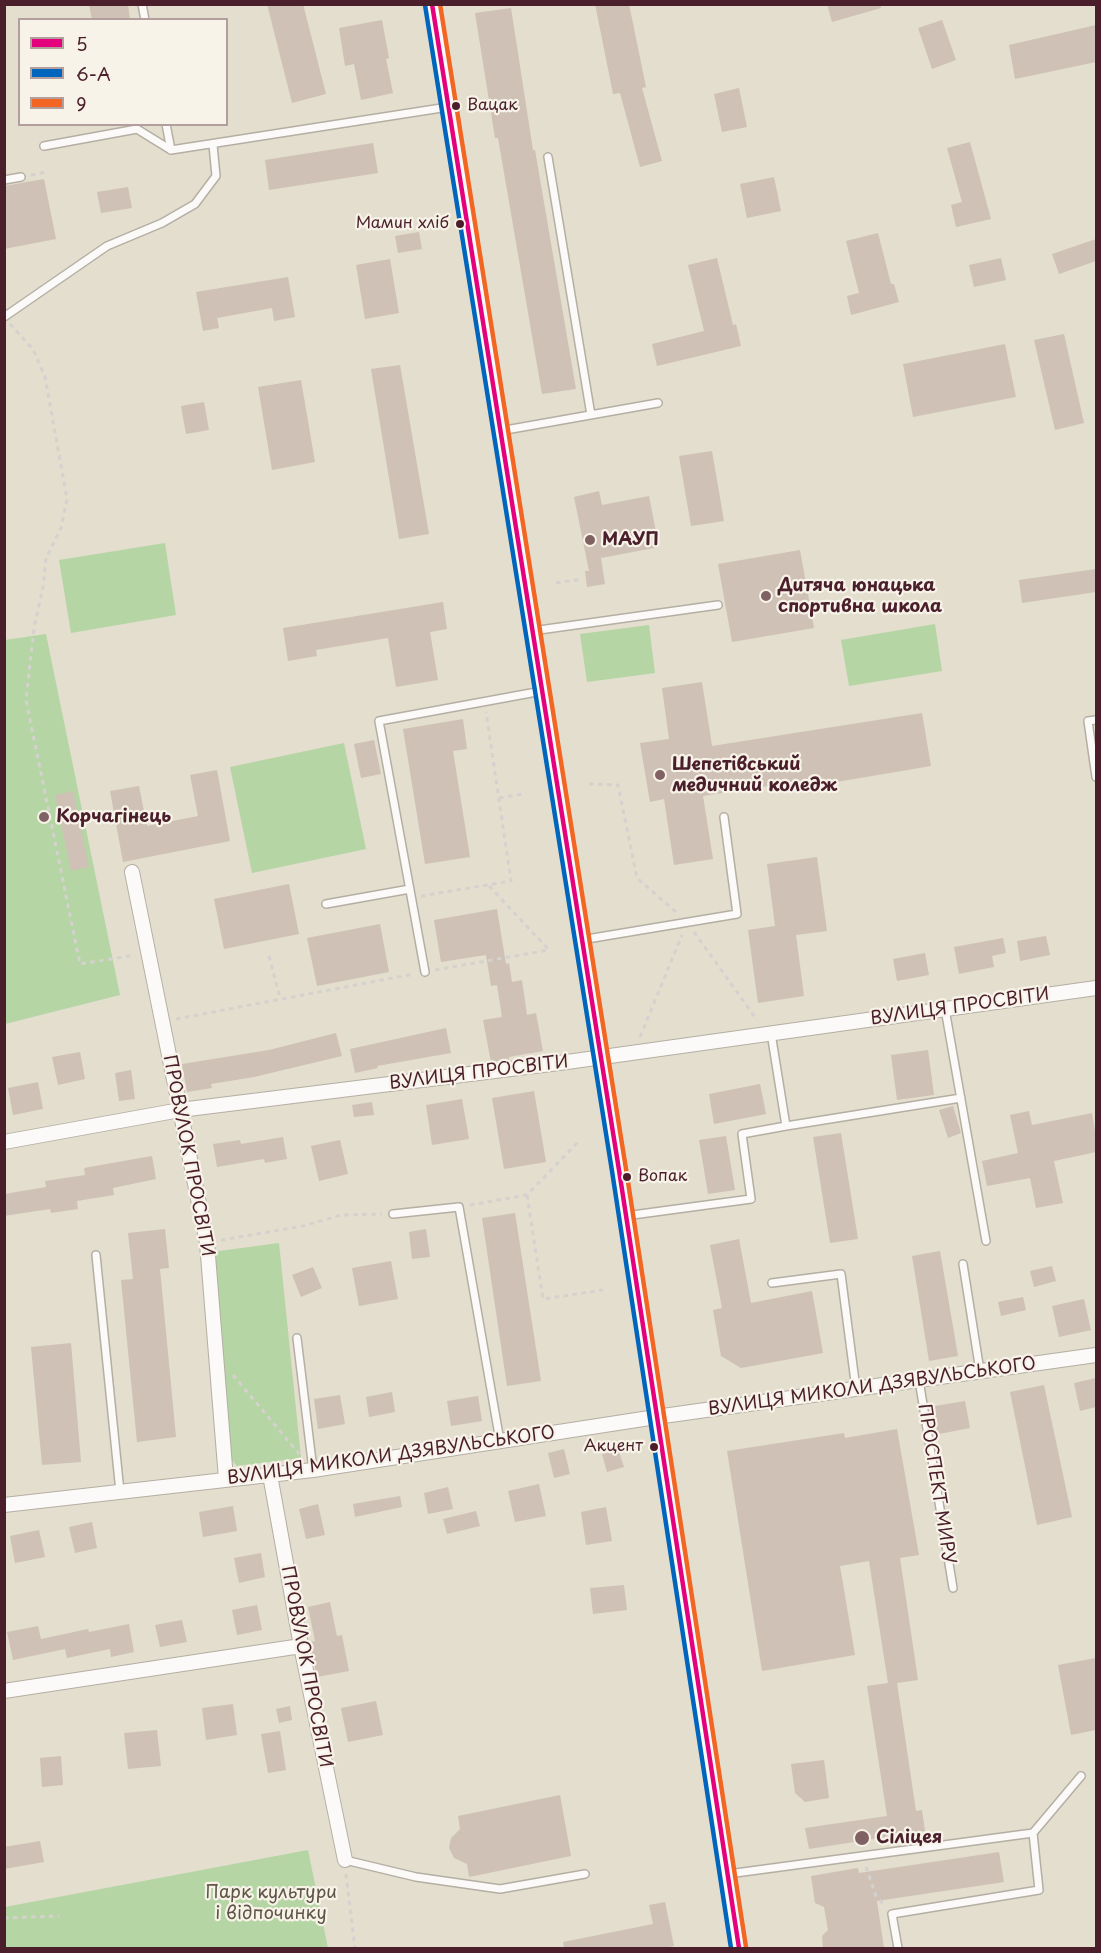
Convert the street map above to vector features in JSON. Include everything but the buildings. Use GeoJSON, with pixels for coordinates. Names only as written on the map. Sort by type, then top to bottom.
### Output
{"type":"FeatureCollection","features":[{"type":"Feature","properties":{"kind":"street"},"geometry":{"type":"LineString","coordinates":[[432,4],[626,1216],[739,1948]]}},
{"type":"Feature","properties":{"kind":"street","name":"ПРОВУЛОК ПРОСВІТИ"},"geometry":{"type":"LineString","coordinates":[[132,872],[207,1243],[226,1479]]}},
{"type":"Feature","properties":{"kind":"street","name":"ВУЛИЦЯ ПРОСВІТИ"},"geometry":{"type":"LineString","coordinates":[[4,1142],[180,1110],[599,1057],[1096,988]]}},
{"type":"Feature","properties":{"kind":"street","name":"ВУЛИЦЯ МИКОЛИ ДЗЯВУЛЬСЬКОГО"},"geometry":{"type":"LineString","coordinates":[[4,1505],[313,1470],[656,1417],[1096,1355]]}},
{"type":"Feature","properties":{"kind":"street","name":"ПРОВУЛОК ПРОСВІТИ"},"geometry":{"type":"LineString","coordinates":[[270,1474],[301,1646],[345,1860]]}},
{"type":"Feature","properties":{"kind":"street"},"geometry":{"type":"LineString","coordinates":[[4,1691],[301,1646]]}},
{"type":"Feature","properties":{"kind":"lane"},"geometry":{"type":"LineString","coordinates":[[44,146],[137,129],[171,150],[448,107]]}},
{"type":"Feature","properties":{"kind":"lane"},"geometry":{"type":"LineString","coordinates":[[166,126],[171,150]]}},
{"type":"Feature","properties":{"kind":"lane"},"geometry":{"type":"LineString","coordinates":[[4,317],[107,246],[162,223],[195,204],[216,176],[213,145]]}},
{"type":"Feature","properties":{"kind":"lane"},"geometry":{"type":"LineString","coordinates":[[548,157],[591,415]]}},
{"type":"Feature","properties":{"kind":"lane"},"geometry":{"type":"LineString","coordinates":[[4,180],[21,177]]}},
{"type":"Feature","properties":{"kind":"lane"},"geometry":{"type":"LineString","coordinates":[[500,431],[658,403]]}},
{"type":"Feature","properties":{"kind":"lane"},"geometry":{"type":"LineString","coordinates":[[532,631],[718,605]]}},
{"type":"Feature","properties":{"kind":"lane"},"geometry":{"type":"LineString","coordinates":[[425,972],[379,721],[542,691]]}},
{"type":"Feature","properties":{"kind":"lane"},"geometry":{"type":"LineString","coordinates":[[1096,720],[1088,721],[1096,777]]}},
{"type":"Feature","properties":{"kind":"lane"},"geometry":{"type":"LineString","coordinates":[[581,940],[737,914],[724,817]]}},
{"type":"Feature","properties":{"kind":"lane"},"geometry":{"type":"LineString","coordinates":[[326,904],[410,889]]}},
{"type":"Feature","properties":{"kind":"lane"},"geometry":{"type":"LineString","coordinates":[[945,1009],[986,1241]]}},
{"type":"Feature","properties":{"kind":"lane"},"geometry":{"type":"LineString","coordinates":[[771,1033],[786,1126]]}},
{"type":"Feature","properties":{"kind":"lane"},"geometry":{"type":"LineString","coordinates":[[626,1216],[751,1198],[742,1134],[961,1098]]}},
{"type":"Feature","properties":{"kind":"lane"},"geometry":{"type":"LineString","coordinates":[[393,1214],[459,1207],[500,1441]]}},
{"type":"Feature","properties":{"kind":"lane"},"geometry":{"type":"LineString","coordinates":[[96,1255],[120,1492]]}},
{"type":"Feature","properties":{"kind":"lane"},"geometry":{"type":"LineString","coordinates":[[963,1264],[981,1371]]}},
{"type":"Feature","properties":{"kind":"lane"},"geometry":{"type":"LineString","coordinates":[[772,1283],[841,1274],[856,1389]]}},
{"type":"Feature","properties":{"kind":"lane"},"geometry":{"type":"LineString","coordinates":[[297,1338],[313,1470]]}},
{"type":"Feature","properties":{"kind":"lane","name":"ПРОСПЕКТ МИРУ"},"geometry":{"type":"LineString","coordinates":[[919,1380],[953,1588]]}},
{"type":"Feature","properties":{"kind":"lane"},"geometry":{"type":"LineString","coordinates":[[728,1874],[1033,1833],[1081,1776]]}},
{"type":"Feature","properties":{"kind":"lane"},"geometry":{"type":"LineString","coordinates":[[898,1948],[892,1914],[1039,1890],[1033,1833]]}},
{"type":"Feature","properties":{"kind":"lane"},"geometry":{"type":"LineString","coordinates":[[345,1860],[416,1877],[500,1889],[585,1874]]}},
{"type":"Feature","properties":{"kind":"path"},"geometry":{"type":"LineString","coordinates":[[21,177],[47,172]]}},
{"type":"Feature","properties":{"kind":"path"},"geometry":{"type":"LineString","coordinates":[[4,317],[33,349],[45,377],[67,499],[62,528],[46,558],[43,587],[34,628],[26,700],[80,964],[148,953]]}},
{"type":"Feature","properties":{"kind":"path"},"geometry":{"type":"LineString","coordinates":[[556,584],[581,579]]}},
{"type":"Feature","properties":{"kind":"path"},"geometry":{"type":"LineString","coordinates":[[411,898],[511,881],[485,701]]}},
{"type":"Feature","properties":{"kind":"path"},"geometry":{"type":"LineString","coordinates":[[589,784],[618,785],[637,878],[687,922],[757,1020]]}},
{"type":"Feature","properties":{"kind":"path"},"geometry":{"type":"LineString","coordinates":[[499,798],[523,794]]}},
{"type":"Feature","properties":{"kind":"path"},"geometry":{"type":"LineString","coordinates":[[162,1022],[549,950],[488,885]]}},
{"type":"Feature","properties":{"kind":"path"},"geometry":{"type":"LineString","coordinates":[[639,1040],[687,922]]}},
{"type":"Feature","properties":{"kind":"path"},"geometry":{"type":"LineString","coordinates":[[269,956],[280,999]]}},
{"type":"Feature","properties":{"kind":"path"},"geometry":{"type":"LineString","coordinates":[[459,1207],[527,1195],[580,1140]]}},
{"type":"Feature","properties":{"kind":"path"},"geometry":{"type":"LineString","coordinates":[[527,1195],[543,1299],[603,1290]]}},
{"type":"Feature","properties":{"kind":"path"},"geometry":{"type":"LineString","coordinates":[[207,1243],[303,1226],[341,1215],[393,1214]]}},
{"type":"Feature","properties":{"kind":"path"},"geometry":{"type":"LineString","coordinates":[[215,1352],[313,1470]]}},
{"type":"Feature","properties":{"kind":"path"},"geometry":{"type":"LineString","coordinates":[[861,1855],[876,1896],[892,1914]]}},
{"type":"Feature","properties":{"kind":"path"},"geometry":{"type":"LineString","coordinates":[[345,1860],[355,1948]]}},
{"type":"Feature","properties":{"kind":"path"},"geometry":{"type":"LineString","coordinates":[[4,1918],[59,1916]]}},
{"type":"Feature","properties":{"kind":"green space"},"geometry":{"type":"Polygon","coordinates":[[[165,543],[176,615],[71,633],[59,560],[165,543]]]}},
{"type":"Feature","properties":{"kind":"green space"},"geometry":{"type":"Polygon","coordinates":[[[935,624],[942,671],[849,686],[841,640],[935,624]]]}},
{"type":"Feature","properties":{"kind":"green space"},"geometry":{"type":"Polygon","coordinates":[[[649,625],[655,673],[587,682],[580,634],[649,625]]]}},
{"type":"Feature","properties":{"kind":"green space","name":"Корчагінець"},"geometry":{"type":"Polygon","coordinates":[[[46,634],[120,995],[5,1024],[5,640],[46,634]]]}},
{"type":"Feature","properties":{"kind":"green space"},"geometry":{"type":"Polygon","coordinates":[[[344,743],[366,849],[252,873],[230,767],[344,743]]]}},
{"type":"Feature","properties":{"kind":"green space"},"geometry":{"type":"Polygon","coordinates":[[[279,1243],[301,1458],[237,1466],[228,1456],[212,1252],[279,1243]]]}},
{"type":"Feature","properties":{"kind":"green space","name":"Парк культури і відпочинку"},"geometry":{"type":"Polygon","coordinates":[[[308,1850],[328,1948],[5,1948],[5,1907],[308,1850]]]}},
{"type":"Feature","properties":{"kind":"transit line","name":"5"},"geometry":{"type":"LineString","coordinates":[[432,4],[619,1170],[739,1948]]}},
{"type":"Feature","properties":{"kind":"transit line","name":"9"},"geometry":{"type":"LineString","coordinates":[[440,4],[626,1169],[746,1947]]}},
{"type":"Feature","properties":{"kind":"transit line","name":"6-А"},"geometry":{"type":"LineString","coordinates":[[425,5],[612,1171],[731,1948]]}},
{"type":"Feature","properties":{"kind":"place","name":"Вацак"},"geometry":{"type":"Point","coordinates":[456,106]}},
{"type":"Feature","properties":{"kind":"place","name":"Мамин хліб"},"geometry":{"type":"Point","coordinates":[460,224]}},
{"type":"Feature","properties":{"kind":"place","name":"МАУП"},"geometry":{"type":"Point","coordinates":[590,540]}},
{"type":"Feature","properties":{"kind":"place","name":"Дитяча юнацька спортивна школа"},"geometry":{"type":"Point","coordinates":[766,596]}},
{"type":"Feature","properties":{"kind":"place","name":"Шепетівський медичний коледж"},"geometry":{"type":"Point","coordinates":[660,775]}},
{"type":"Feature","properties":{"kind":"place","name":"Корчагінець"},"geometry":{"type":"Point","coordinates":[44,817]}},
{"type":"Feature","properties":{"kind":"place","name":"Вопак"},"geometry":{"type":"Point","coordinates":[627,1177]}},
{"type":"Feature","properties":{"kind":"place","name":"Акцент"},"geometry":{"type":"Point","coordinates":[654,1447]}},
{"type":"Feature","properties":{"kind":"place","name":"Сіліцея"},"geometry":{"type":"Point","coordinates":[862,1838]}}]}
